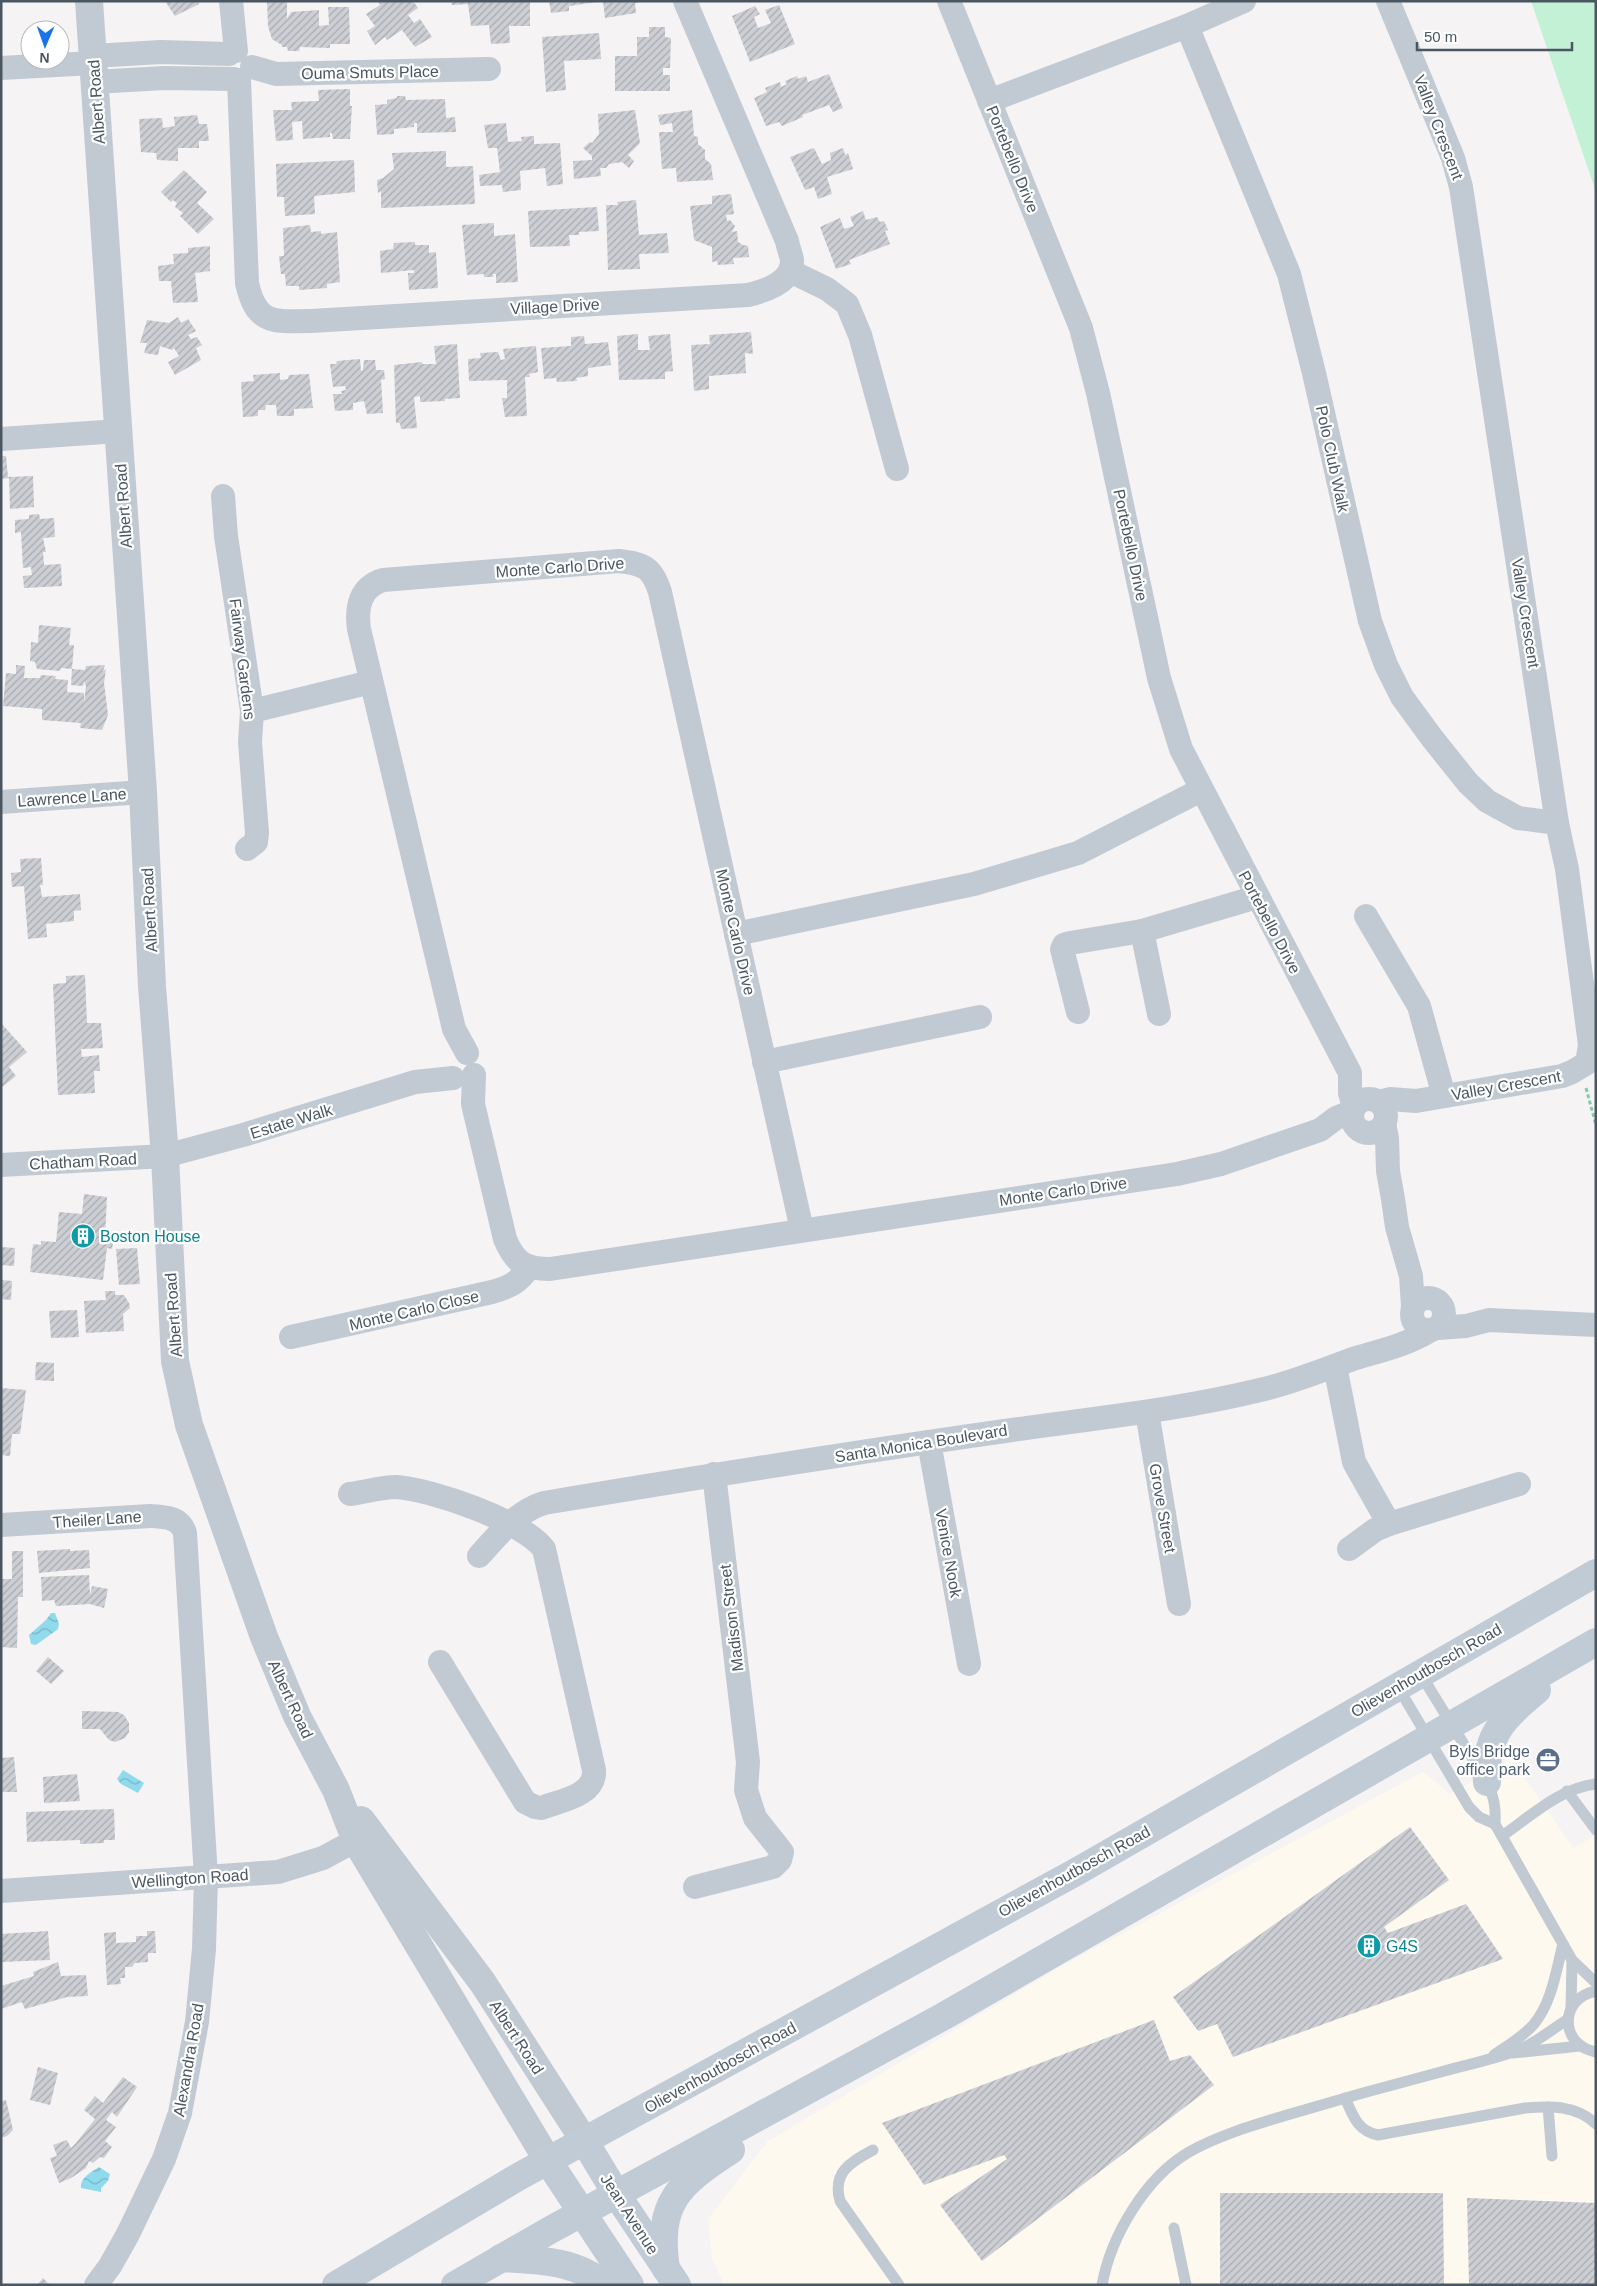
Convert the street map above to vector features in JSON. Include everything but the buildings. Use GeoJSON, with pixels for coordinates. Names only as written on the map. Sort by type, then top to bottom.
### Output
{"type":"FeatureCollection","features":[{"type":"Feature","properties":{"kind":"main road","name":"Olievenhoutbosch Road"},"geometry":{"type":"LineString","coordinates":[[548,2161],[1076,1872],[1596,1573]]}},
{"type":"Feature","properties":{"kind":"main road"},"geometry":{"type":"LineString","coordinates":[[455,2285],[1081,1939],[1589,1646]]}},
{"type":"Feature","properties":{"kind":"main road"},"geometry":{"type":"LineString","coordinates":[[1486,1782],[1489,1751],[1493,1739],[1507,1716],[1589,1646]]}},
{"type":"Feature","properties":{"kind":"main road"},"geometry":{"type":"LineString","coordinates":[[672,2277],[663,2235],[672,2201],[684,2185],[700,2170],[878,2052]]}},
{"type":"Feature","properties":{"kind":"main road","name":"Jean Avenue"},"geometry":{"type":"LineString","coordinates":[[585,2142],[617,2195],[672,2277]]}},
{"type":"Feature","properties":{"kind":"main road"},"geometry":{"type":"LineString","coordinates":[[336,2285],[548,2161],[581,2214],[630,2285]]}},
{"type":"Feature","properties":{"kind":"main road"},"geometry":{"type":"LineString","coordinates":[[501,2258],[548,2261],[574,2266],[604,2285]]}},
{"type":"Feature","properties":{"kind":"street","name":"Albert Road"},"geometry":{"type":"LineString","coordinates":[[89,1],[143,792],[152,986],[165,1156],[175,1361],[189,1425],[264,1637],[297,1716],[336,1790],[548,2161]]}},
{"type":"Feature","properties":{"kind":"street","name":"Village Drive"},"geometry":{"type":"LineString","coordinates":[[231,1],[238,66],[247,283],[254,306],[258,312],[266,317],[292,321],[310,321],[748,295],[764,291],[773,286],[790,271]]}},
{"type":"Feature","properties":{"kind":"street"},"geometry":{"type":"LineString","coordinates":[[685,1],[786,241],[792,261],[790,271],[827,289],[847,304],[860,335],[897,469]]}},
{"type":"Feature","properties":{"kind":"street","name":"Portebello Drive"},"geometry":{"type":"LineString","coordinates":[[949,1],[1081,328],[1098,393],[1159,678],[1181,749],[1350,1073],[1350,1093],[1369,1116],[1388,1171],[1397,1227],[1411,1276],[1410,1287],[1425,1305]]}},
{"type":"Feature","properties":{"kind":"street"},"geometry":{"type":"LineString","coordinates":[[989,101],[1187,26],[1244,1]]}},
{"type":"Feature","properties":{"kind":"street","name":"Valley Crescent"},"geometry":{"type":"LineString","coordinates":[[1369,1116],[1416,1101],[1562,1076],[1581,1068],[1589,1058],[1590,1045],[1567,869],[1557,823],[1461,188],[1450,151],[1388,1]]}},
{"type":"Feature","properties":{"kind":"street","name":"Polo Club Walk"},"geometry":{"type":"LineString","coordinates":[[1187,26],[1289,274],[1314,373],[1368,612],[1386,665],[1402,698],[1468,784],[1501,810],[1518,818],[1557,823]]}},
{"type":"Feature","properties":{"kind":"street","name":"Ouma Smuts Place"},"geometry":{"type":"LineString","coordinates":[[1,68],[94,67],[161,52],[276,74],[489,69]]}},
{"type":"Feature","properties":{"kind":"street"},"geometry":{"type":"LineString","coordinates":[[1,439],[119,431]]}},
{"type":"Feature","properties":{"kind":"street","name":"Fairway Gardens"},"geometry":{"type":"LineString","coordinates":[[223,496],[226,536],[252,711],[250,742],[257,833],[256,842],[247,849]]}},
{"type":"Feature","properties":{"kind":"street","name":"Monte Carlo Drive"},"geometry":{"type":"LineString","coordinates":[[458,1068],[454,1029],[358,617],[361,596],[376,582],[384,580],[619,561],[633,562],[648,569],[656,580],[660,592],[802,1230]]}},
{"type":"Feature","properties":{"kind":"street"},"geometry":{"type":"LineString","coordinates":[[252,711],[372,682]]}},
{"type":"Feature","properties":{"kind":"street"},"geometry":{"type":"LineString","coordinates":[[736,934],[974,884],[1078,853],[1201,790]]}},
{"type":"Feature","properties":{"kind":"street","name":"Lawrence Lane"},"geometry":{"type":"LineString","coordinates":[[1,802],[143,792]]}},
{"type":"Feature","properties":{"kind":"street"},"geometry":{"type":"LineString","coordinates":[[1078,1012],[1062,949],[1064,945],[1070,942],[1142,931],[1257,897]]}},
{"type":"Feature","properties":{"kind":"street"},"geometry":{"type":"LineString","coordinates":[[1366,916],[1418,1006],[1444,1096]]}},
{"type":"Feature","properties":{"kind":"street"},"geometry":{"type":"LineString","coordinates":[[1142,931],[1159,1014]]}},
{"type":"Feature","properties":{"kind":"street"},"geometry":{"type":"LineString","coordinates":[[764,1062],[980,1017]]}},
{"type":"Feature","properties":{"kind":"street"},"geometry":{"type":"LineString","coordinates":[[458,1068],[473,1104],[505,1240],[511,1254],[529,1267]]}},
{"type":"Feature","properties":{"kind":"street","name":"Estate Walk"},"geometry":{"type":"LineString","coordinates":[[165,1156],[243,1135],[416,1082],[429,1072],[458,1068]]}},
{"type":"Feature","properties":{"kind":"street","name":"Monte Carlo Drive"},"geometry":{"type":"LineString","coordinates":[[529,1267],[550,1269],[1177,1174],[1221,1164],[1320,1130],[1336,1131],[1369,1116]]}},
{"type":"Feature","properties":{"kind":"street","name":"Chatham Road"},"geometry":{"type":"LineString","coordinates":[[1,1165],[165,1156]]}},
{"type":"Feature","properties":{"kind":"street","name":"Monte Carlo Close"},"geometry":{"type":"LineString","coordinates":[[291,1337],[492,1292],[512,1286],[522,1278],[529,1267]]}},
{"type":"Feature","properties":{"kind":"street"},"geometry":{"type":"LineString","coordinates":[[1425,1305],[1412,1320],[1423,1330],[1434,1329]]}},
{"type":"Feature","properties":{"kind":"street","name":"Santa Monica Boulevard"},"geometry":{"type":"LineString","coordinates":[[1377,1351],[1425,1305],[1489,1320],[1596,1325]]}},
{"type":"Feature","properties":{"kind":"street","name":"Santa Monica Boulevard"},"geometry":{"type":"LineString","coordinates":[[479,1556],[509,1523],[530,1507],[544,1503],[714,1474],[1147,1412],[1260,1390],[1377,1351],[1391,1349],[1434,1329],[1466,1326],[1489,1320]]}},
{"type":"Feature","properties":{"kind":"street"},"geometry":{"type":"LineString","coordinates":[[1335,1366],[1354,1462],[1389,1524]]}},
{"type":"Feature","properties":{"kind":"street","name":"Grove Street"},"geometry":{"type":"LineString","coordinates":[[1147,1412],[1180,1604]]}},
{"type":"Feature","properties":{"kind":"street","name":"Venice Nook"},"geometry":{"type":"LineString","coordinates":[[930,1442],[969,1664]]}},
{"type":"Feature","properties":{"kind":"street","name":"Madison Street"},"geometry":{"type":"LineString","coordinates":[[695,1887],[773,1867],[780,1860],[782,1852],[755,1818],[746,1790],[748,1762],[714,1474]]}},
{"type":"Feature","properties":{"kind":"street"},"geometry":{"type":"LineString","coordinates":[[1349,1549],[1375,1530],[1389,1524],[1519,1484]]}},
{"type":"Feature","properties":{"kind":"street"},"geometry":{"type":"LineString","coordinates":[[350,1494],[395,1487],[433,1493],[509,1523],[538,1541],[544,1549],[594,1770],[595,1778],[591,1785],[584,1792],[541,1808],[525,1802],[440,1662]]}},
{"type":"Feature","properties":{"kind":"street","name":"Theiler Lane"},"geometry":{"type":"LineString","coordinates":[[1,1526],[150,1516],[169,1517],[178,1521],[183,1526],[185,1533],[206,1876]]}},
{"type":"Feature","properties":{"kind":"street","name":"Albert Road"},"geometry":{"type":"LineString","coordinates":[[363,1837],[482,1983],[585,2142]]}},
{"type":"Feature","properties":{"kind":"street","name":"Wellington Road"},"geometry":{"type":"LineString","coordinates":[[1,1891],[291,1869],[323,1858],[363,1837]]}},
{"type":"Feature","properties":{"kind":"street","name":"Alexandra Road"},"geometry":{"type":"LineString","coordinates":[[96,2285],[110,2266],[147,2198],[180,2113],[197,2022],[204,1949],[206,1876]]}},
{"type":"Feature","properties":{"kind":"lane"},"geometry":{"type":"LineString","coordinates":[[1420,1673],[1494,1796],[1496,1807],[1495,1824],[1572,1960],[1596,1982]]}},
{"type":"Feature","properties":{"kind":"lane"},"geometry":{"type":"LineString","coordinates":[[1397,1686],[1427,1739],[1469,1806],[1479,1817],[1495,1824]]}},
{"type":"Feature","properties":{"kind":"lane"},"geometry":{"type":"LineString","coordinates":[[1502,1836],[1567,1791],[1580,1785],[1596,1784]]}},
{"type":"Feature","properties":{"kind":"lane"},"geometry":{"type":"LineString","coordinates":[[1567,1791],[1596,1830]]}},
{"type":"Feature","properties":{"kind":"lane"},"geometry":{"type":"LineString","coordinates":[[1488,2059],[1533,2026],[1543,2012],[1553,1985],[1563,1944]]}},
{"type":"Feature","properties":{"kind":"lane"},"geometry":{"type":"LineString","coordinates":[[1572,1960],[1569,2029],[1580,2046]]}},
{"type":"Feature","properties":{"kind":"lane"},"geometry":{"type":"LineString","coordinates":[[1511,2053],[1569,2014],[1576,2000],[1585,1994],[1596,1992]]}},
{"type":"Feature","properties":{"kind":"lane"},"geometry":{"type":"LineString","coordinates":[[1102,2285],[1113,2246],[1126,2217],[1143,2194],[1176,2161],[1218,2138],[1345,2098],[1511,2053],[1580,2046],[1596,2052]]}},
{"type":"Feature","properties":{"kind":"lane"},"geometry":{"type":"LineString","coordinates":[[1345,2098],[1362,2130],[1378,2135],[1525,2108],[1548,2107],[1572,2110],[1587,2116],[1596,2124]]}},
{"type":"Feature","properties":{"kind":"lane"},"geometry":{"type":"LineString","coordinates":[[1548,2107],[1552,2156]]}},
{"type":"Feature","properties":{"kind":"lane"},"geometry":{"type":"LineString","coordinates":[[873,2150],[859,2157],[846,2168],[838,2179],[836,2188],[840,2201],[899,2285]]}},
{"type":"Feature","properties":{"kind":"lane"},"geometry":{"type":"LineString","coordinates":[[1174,2228],[1186,2285]]}},
{"type":"Feature","properties":{"kind":"path"},"geometry":{"type":"LineString","coordinates":[[1581,1068],[1596,1126]]}},
{"type":"Feature","properties":{"kind":"shaded area"},"geometry":{"type":"Polygon","coordinates":[[[1512,1759],[1573,1848],[1596,1835],[1596,2285],[724,2285],[712,2258],[708,2219],[768,2141],[1060,1967],[1423,1772],[1450,1794],[1512,1759]]]}},
{"type":"Feature","properties":{"kind":"green space"},"geometry":{"type":"Polygon","coordinates":[[[1531,1],[1596,1],[1596,192],[1531,1]]]}},
{"type":"Feature","properties":{"kind":"water"},"geometry":{"type":"Polygon","coordinates":[[[51,1613],[55,1613],[59,1624],[58,1629],[36,1645],[31,1644],[29,1635],[51,1613]]]}},
{"type":"Feature","properties":{"kind":"water"},"geometry":{"type":"Polygon","coordinates":[[[123,1770],[144,1783],[138,1793],[121,1784],[117,1779],[123,1770]]]}},
{"type":"Feature","properties":{"kind":"water"},"geometry":{"type":"Polygon","coordinates":[[[99,2167],[110,2174],[108,2181],[101,2188],[101,2192],[81,2188],[84,2178],[99,2167]]]}},
{"type":"Feature","properties":{"kind":"place","name":"Boston House"},"geometry":{"type":"Point","coordinates":[83,1236]}},
{"type":"Feature","properties":{"kind":"place","name":"Byls Bridge office park"},"geometry":{"type":"Point","coordinates":[1548,1760]}},
{"type":"Feature","properties":{"kind":"place","name":"G4S"},"geometry":{"type":"Point","coordinates":[1369,1946]}}]}
